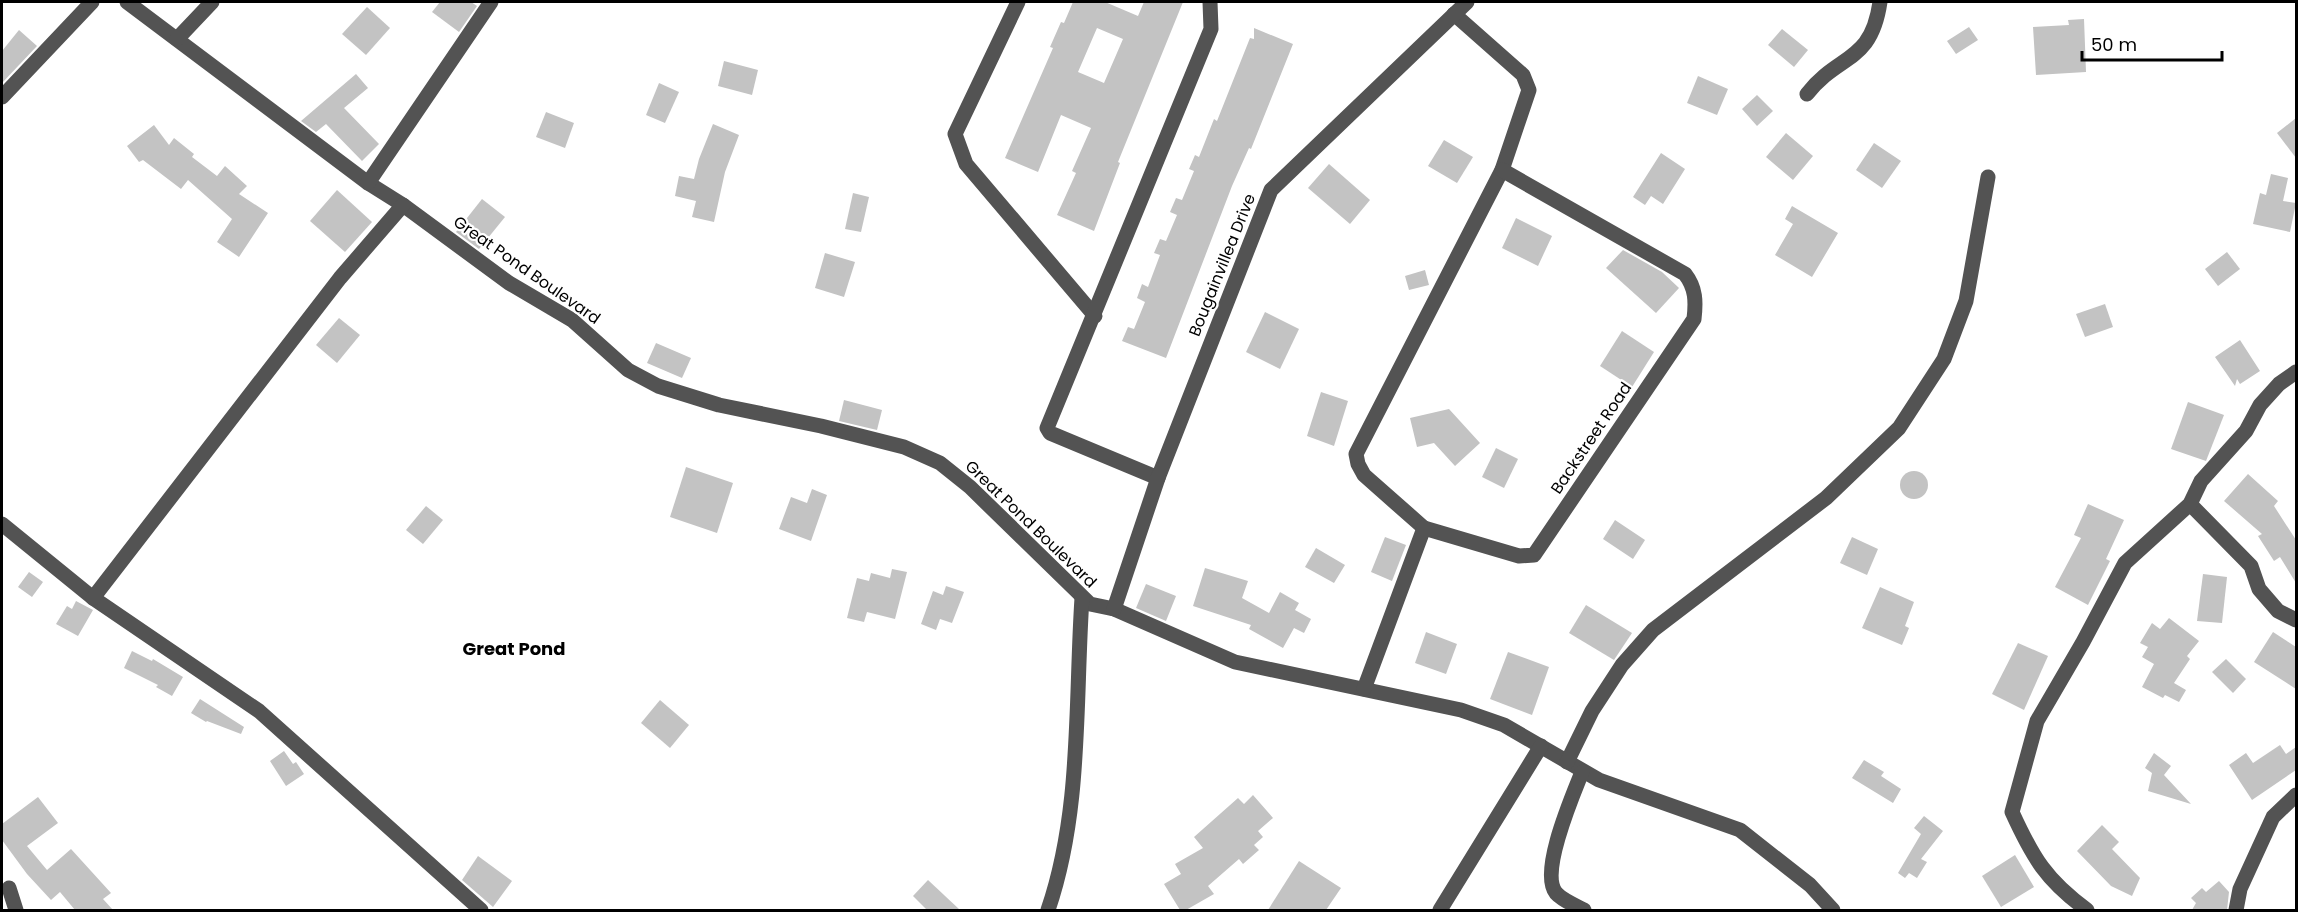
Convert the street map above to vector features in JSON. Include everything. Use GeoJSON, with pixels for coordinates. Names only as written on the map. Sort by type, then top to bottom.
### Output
{"type":"FeatureCollection","features":[{"type":"Feature","properties":{"kind":"street"},"geometry":{"type":"LineString","coordinates":[[2,97],[92,2]]}},
{"type":"Feature","properties":{"kind":"street","name":"Great Pond Boulevard"},"geometry":{"type":"LineString","coordinates":[[127,2],[368,183],[403,205],[509,283],[572,320],[628,370],[658,386],[719,405],[891,443],[933,459],[970,487],[1090,604],[1114,609],[1234,662],[1461,710],[1504,725],[1582,772],[1740,830],[1810,885],[1833,910]]}},
{"type":"Feature","properties":{"kind":"street"},"geometry":{"type":"LineString","coordinates":[[177,39],[213,2]]}},
{"type":"Feature","properties":{"kind":"street"},"geometry":{"type":"LineString","coordinates":[[368,183],[492,2]]}},
{"type":"Feature","properties":{"kind":"street"},"geometry":{"type":"LineString","coordinates":[[1018,2],[955,134],[966,164],[1095,316]]}},
{"type":"Feature","properties":{"kind":"street"},"geometry":{"type":"LineString","coordinates":[[1158,478],[1050,433],[1047,428],[1095,316],[1211,29],[1213,17],[1210,2]]}},
{"type":"Feature","properties":{"kind":"street","name":"Bougainvillea Drive"},"geometry":{"type":"LineString","coordinates":[[1114,609],[1158,478],[1271,190],[1467,2]]}},
{"type":"Feature","properties":{"kind":"street"},"geometry":{"type":"LineString","coordinates":[[1807,94],[1818,81],[1860,51],[1876,27],[1880,2]]}},
{"type":"Feature","properties":{"kind":"street"},"geometry":{"type":"LineString","coordinates":[[1364,689],[1424,528],[1364,475],[1356,454],[1502,170],[1529,90],[1523,75],[1454,14]]}},
{"type":"Feature","properties":{"kind":"street","name":"Backstreet Road"},"geometry":{"type":"LineString","coordinates":[[1424,528],[1519,556],[1534,555],[1694,319],[1695,295],[1692,284],[1685,274],[1502,170]]}},
{"type":"Feature","properties":{"kind":"street"},"geometry":{"type":"LineString","coordinates":[[1567,762],[1592,711],[1622,665],[1653,630],[1826,498],[1899,428],[1944,359],[1966,302],[1988,177]]}},
{"type":"Feature","properties":{"kind":"street"},"geometry":{"type":"LineString","coordinates":[[93,598],[340,278],[403,205]]}},
{"type":"Feature","properties":{"kind":"street"},"geometry":{"type":"LineString","coordinates":[[2087,910],[2063,893],[2032,855],[2012,812],[2037,721],[2083,642],[2125,562],[2190,504],[2201,481],[2246,431],[2260,405],[2278,384],[2296,372]]}},
{"type":"Feature","properties":{"kind":"street"},"geometry":{"type":"LineString","coordinates":[[2190,504],[2250,566],[2259,589],[2278,611],[2296,620]]}},
{"type":"Feature","properties":{"kind":"street"},"geometry":{"type":"LineString","coordinates":[[2,524],[93,598],[259,711],[481,910]]}},
{"type":"Feature","properties":{"kind":"street"},"geometry":{"type":"LineString","coordinates":[[1048,910],[1062,871],[1076,750],[1082,598]]}},
{"type":"Feature","properties":{"kind":"street"},"geometry":{"type":"LineString","coordinates":[[1440,910],[1541,746]]}},
{"type":"Feature","properties":{"kind":"street"},"geometry":{"type":"LineString","coordinates":[[1582,772],[1564,818],[1550,876],[1556,893],[1584,910]]}},
{"type":"Feature","properties":{"kind":"street"},"geometry":{"type":"LineString","coordinates":[[2236,910],[2240,889],[2273,817],[2296,795]]}},
{"type":"Feature","properties":{"kind":"street"},"geometry":{"type":"LineString","coordinates":[[9,888],[16,910]]}},
{"type":"Feature","properties":{"kind":"building"},"geometry":{"type":"Polygon","coordinates":[[[440,2],[471,2],[477,6],[459,32],[432,12],[440,2]]]}},
{"type":"Feature","properties":{"kind":"building"},"geometry":{"type":"Polygon","coordinates":[[[1073,2],[1105,2],[1138,16],[1144,2],[1183,2],[1118,162],[1120,163],[1094,231],[1057,215],[1076,173],[1072,171],[1091,128],[1061,115],[1038,172],[1005,158],[1053,48],[1050,47],[1061,22],[1064,23],[1073,2]],[[1097,28],[1078,72],[1104,83],[1123,39],[1097,28]]]}},
{"type":"Feature","properties":{"kind":"building"},"geometry":{"type":"Polygon","coordinates":[[[367,7],[390,28],[366,55],[342,34],[367,7]]]}},
{"type":"Feature","properties":{"kind":"building"},"geometry":{"type":"Polygon","coordinates":[[[2084,19],[2086,72],[2036,75],[2033,27],[2069,25],[2068,20],[2084,19]]]}},
{"type":"Feature","properties":{"kind":"building"},"geometry":{"type":"Polygon","coordinates":[[[1969,27],[1978,40],[1956,54],[1947,41],[1969,27]]]}},
{"type":"Feature","properties":{"kind":"building"},"geometry":{"type":"Polygon","coordinates":[[[1254,28],[1293,44],[1251,149],[1249,148],[1232,186],[1166,358],[1122,341],[1128,327],[1134,329],[1145,302],[1137,298],[1142,284],[1148,287],[1160,255],[1154,253],[1160,239],[1166,241],[1177,215],[1170,212],[1176,198],[1182,200],[1194,171],[1189,169],[1195,155],[1199,157],[1214,119],[1217,121],[1250,38],[1254,39],[1254,28]]]}},
{"type":"Feature","properties":{"kind":"building"},"geometry":{"type":"Polygon","coordinates":[[[1782,29],[1808,50],[1794,67],[1768,45],[1782,29]]]}},
{"type":"Feature","properties":{"kind":"building"},"geometry":{"type":"Polygon","coordinates":[[[19,30],[37,46],[2,83],[2,51],[19,30]]]}},
{"type":"Feature","properties":{"kind":"building"},"geometry":{"type":"Polygon","coordinates":[[[724,61],[758,70],[752,95],[718,86],[724,61]]]}},
{"type":"Feature","properties":{"kind":"building"},"geometry":{"type":"Polygon","coordinates":[[[356,74],[368,88],[344,108],[379,144],[362,161],[326,124],[316,132],[301,121],[356,74]]]}},
{"type":"Feature","properties":{"kind":"building"},"geometry":{"type":"Polygon","coordinates":[[[1698,76],[1728,89],[1717,115],[1687,103],[1698,76]]]}},
{"type":"Feature","properties":{"kind":"building"},"geometry":{"type":"Polygon","coordinates":[[[659,83],[679,92],[665,123],[646,115],[659,83]]]}},
{"type":"Feature","properties":{"kind":"building"},"geometry":{"type":"Polygon","coordinates":[[[1757,95],[1773,111],[1757,126],[1742,109],[1757,95]]]}},
{"type":"Feature","properties":{"kind":"building"},"geometry":{"type":"Polygon","coordinates":[[[546,112],[574,123],[565,148],[536,137],[546,112]]]}},
{"type":"Feature","properties":{"kind":"building"},"geometry":{"type":"Polygon","coordinates":[[[2296,118],[2296,158],[2277,133],[2296,118]]]}},
{"type":"Feature","properties":{"kind":"building"},"geometry":{"type":"Polygon","coordinates":[[[713,124],[739,135],[725,172],[714,222],[692,217],[696,201],[675,196],[679,176],[694,179],[699,159],[713,124]]]}},
{"type":"Feature","properties":{"kind":"building"},"geometry":{"type":"Polygon","coordinates":[[[154,125],[169,145],[174,138],[194,154],[192,157],[217,176],[225,166],[247,186],[239,194],[268,213],[239,257],[217,242],[232,219],[188,180],[181,189],[143,160],[139,162],[127,146],[154,125]]]}},
{"type":"Feature","properties":{"kind":"building"},"geometry":{"type":"Polygon","coordinates":[[[1786,133],[1813,156],[1793,180],[1766,157],[1786,133]]]}},
{"type":"Feature","properties":{"kind":"building"},"geometry":{"type":"Polygon","coordinates":[[[1444,140],[1473,157],[1457,183],[1428,166],[1444,140]]]}},
{"type":"Feature","properties":{"kind":"building"},"geometry":{"type":"Polygon","coordinates":[[[1874,143],[1901,161],[1882,188],[1856,170],[1874,143]]]}},
{"type":"Feature","properties":{"kind":"building"},"geometry":{"type":"Polygon","coordinates":[[[1661,153],[1685,169],[1663,204],[1651,196],[1645,205],[1633,197],[1661,153]]]}},
{"type":"Feature","properties":{"kind":"building"},"geometry":{"type":"Polygon","coordinates":[[[1329,164],[1370,200],[1350,224],[1308,188],[1329,164]]]}},
{"type":"Feature","properties":{"kind":"building"},"geometry":{"type":"Polygon","coordinates":[[[2271,174],[2288,178],[2283,201],[2296,203],[2290,232],[2253,224],[2260,193],[2266,195],[2271,174]]]}},
{"type":"Feature","properties":{"kind":"building"},"geometry":{"type":"Polygon","coordinates":[[[337,190],[372,222],[345,252],[310,221],[337,190]]]}},
{"type":"Feature","properties":{"kind":"building"},"geometry":{"type":"Polygon","coordinates":[[[853,193],[869,197],[861,232],[845,229],[853,193]]]}},
{"type":"Feature","properties":{"kind":"building"},"geometry":{"type":"Polygon","coordinates":[[[482,199],[505,217],[479,249],[456,232],[482,199]]]}},
{"type":"Feature","properties":{"kind":"building"},"geometry":{"type":"Polygon","coordinates":[[[1792,206],[1838,233],[1812,277],[1775,255],[1793,224],[1785,219],[1792,206]]]}},
{"type":"Feature","properties":{"kind":"building"},"geometry":{"type":"Polygon","coordinates":[[[1516,218],[1552,236],[1538,266],[1502,248],[1516,218]]]}},
{"type":"Feature","properties":{"kind":"building"},"geometry":{"type":"Polygon","coordinates":[[[1623,250],[1662,272],[1679,288],[1656,313],[1606,268],[1623,250]]]}},
{"type":"Feature","properties":{"kind":"building"},"geometry":{"type":"Polygon","coordinates":[[[2227,252],[2240,269],[2218,286],[2205,269],[2227,252]]]}},
{"type":"Feature","properties":{"kind":"building"},"geometry":{"type":"Polygon","coordinates":[[[825,253],[855,262],[844,297],[815,288],[825,253]]]}},
{"type":"Feature","properties":{"kind":"building"},"geometry":{"type":"Polygon","coordinates":[[[1425,270],[1429,285],[1409,290],[1405,276],[1425,270]]]}},
{"type":"Feature","properties":{"kind":"building"},"geometry":{"type":"Polygon","coordinates":[[[2105,304],[2113,327],[2085,337],[2076,314],[2105,304]]]}},
{"type":"Feature","properties":{"kind":"building"},"geometry":{"type":"Polygon","coordinates":[[[1265,312],[1299,329],[1280,369],[1246,352],[1265,312]]]}},
{"type":"Feature","properties":{"kind":"building"},"geometry":{"type":"Polygon","coordinates":[[[339,318],[360,335],[337,363],[316,345],[339,318]]]}},
{"type":"Feature","properties":{"kind":"building"},"geometry":{"type":"Polygon","coordinates":[[[1622,331],[1654,352],[1632,387],[1600,366],[1622,331]]]}},
{"type":"Feature","properties":{"kind":"building"},"geometry":{"type":"Polygon","coordinates":[[[2240,340],[2260,371],[2240,384],[2237,379],[2235,386],[2215,357],[2240,340]]]}},
{"type":"Feature","properties":{"kind":"building"},"geometry":{"type":"Polygon","coordinates":[[[656,343],[691,358],[682,378],[647,363],[656,343]]]}},
{"type":"Feature","properties":{"kind":"building"},"geometry":{"type":"Polygon","coordinates":[[[1321,392],[1348,401],[1334,446],[1307,436],[1321,392]]]}},
{"type":"Feature","properties":{"kind":"building"},"geometry":{"type":"Polygon","coordinates":[[[844,400],[882,410],[877,430],[839,421],[844,400]]]}},
{"type":"Feature","properties":{"kind":"building"},"geometry":{"type":"Polygon","coordinates":[[[2188,402],[2224,415],[2206,461],[2171,449],[2188,402]]]}},
{"type":"Feature","properties":{"kind":"building"},"geometry":{"type":"Polygon","coordinates":[[[1449,409],[1480,443],[1455,466],[1434,443],[1417,447],[1410,418],[1449,409]]]}},
{"type":"Feature","properties":{"kind":"building"},"geometry":{"type":"Polygon","coordinates":[[[1496,448],[1518,459],[1504,488],[1482,477],[1496,448]]]}},
{"type":"Feature","properties":{"kind":"building"},"geometry":{"type":"Polygon","coordinates":[[[686,467],[733,483],[717,533],[670,517],[686,467]]]}},
{"type":"Feature","properties":{"kind":"building"},"geometry":{"type":"Polygon","coordinates":[[[1914,471],[1924,475],[1928,485],[1924,495],[1914,499],[1904,495],[1900,485],[1904,475],[1914,471]]]}},
{"type":"Feature","properties":{"kind":"building"},"geometry":{"type":"Polygon","coordinates":[[[2248,474],[2278,501],[2274,506],[2296,540],[2296,583],[2280,557],[2274,561],[2258,536],[2262,534],[2224,501],[2248,474]]]}},
{"type":"Feature","properties":{"kind":"building"},"geometry":{"type":"Polygon","coordinates":[[[812,489],[827,495],[811,541],[779,529],[791,497],[807,503],[812,489]]]}},
{"type":"Feature","properties":{"kind":"building"},"geometry":{"type":"Polygon","coordinates":[[[2088,504],[2124,520],[2106,559],[2110,561],[2088,605],[2055,587],[2081,538],[2074,535],[2088,504]]]}},
{"type":"Feature","properties":{"kind":"building"},"geometry":{"type":"Polygon","coordinates":[[[426,506],[443,520],[423,544],[406,530],[426,506]]]}},
{"type":"Feature","properties":{"kind":"building"},"geometry":{"type":"Polygon","coordinates":[[[1615,520],[1645,540],[1633,559],[1603,539],[1615,520]]]}},
{"type":"Feature","properties":{"kind":"building"},"geometry":{"type":"Polygon","coordinates":[[[1385,537],[1406,545],[1392,581],[1371,572],[1385,537]]]}},
{"type":"Feature","properties":{"kind":"building"},"geometry":{"type":"Polygon","coordinates":[[[1852,537],[1878,549],[1867,575],[1840,563],[1852,537]]]}},
{"type":"Feature","properties":{"kind":"building"},"geometry":{"type":"Polygon","coordinates":[[[1316,548],[1345,565],[1334,583],[1305,567],[1316,548]]]}},
{"type":"Feature","properties":{"kind":"building"},"geometry":{"type":"Polygon","coordinates":[[[1205,568],[1248,581],[1242,598],[1269,613],[1280,592],[1299,603],[1295,610],[1311,619],[1304,633],[1294,628],[1283,648],[1249,629],[1251,625],[1193,606],[1205,568]]]}},
{"type":"Feature","properties":{"kind":"building"},"geometry":{"type":"Polygon","coordinates":[[[892,569],[907,572],[895,619],[867,612],[864,622],[847,618],[857,578],[869,581],[871,573],[890,578],[892,569]]]}},
{"type":"Feature","properties":{"kind":"building"},"geometry":{"type":"Polygon","coordinates":[[[29,572],[43,582],[32,597],[18,587],[29,572]]]}},
{"type":"Feature","properties":{"kind":"building"},"geometry":{"type":"Polygon","coordinates":[[[2203,574],[2227,577],[2222,623],[2197,621],[2203,574]]]}},
{"type":"Feature","properties":{"kind":"building"},"geometry":{"type":"Polygon","coordinates":[[[1146,584],[1176,596],[1166,621],[1136,608],[1146,584]]]}},
{"type":"Feature","properties":{"kind":"building"},"geometry":{"type":"Polygon","coordinates":[[[946,586],[964,592],[952,623],[940,619],[936,630],[921,624],[933,591],[943,595],[946,586]]]}},
{"type":"Feature","properties":{"kind":"building"},"geometry":{"type":"Polygon","coordinates":[[[1880,587],[1914,602],[1905,626],[1909,628],[1902,645],[1862,628],[1880,587]]]}},
{"type":"Feature","properties":{"kind":"building"},"geometry":{"type":"Polygon","coordinates":[[[76,601],[93,610],[78,636],[56,624],[67,606],[72,609],[76,601]]]}},
{"type":"Feature","properties":{"kind":"building"},"geometry":{"type":"Polygon","coordinates":[[[1586,605],[1632,633],[1614,660],[1569,633],[1586,605]]]}},
{"type":"Feature","properties":{"kind":"building"},"geometry":{"type":"Polygon","coordinates":[[[2169,618],[2199,641],[2187,656],[2190,659],[2174,683],[2186,690],[2179,702],[2165,695],[2163,698],[2142,687],[2154,664],[2142,657],[2148,647],[2140,643],[2152,623],[2160,629],[2169,618]]]}},
{"type":"Feature","properties":{"kind":"building"},"geometry":{"type":"Polygon","coordinates":[[[1426,632],[1457,644],[1446,674],[1415,663],[1426,632]]]}},
{"type":"Feature","properties":{"kind":"building"},"geometry":{"type":"Polygon","coordinates":[[[2273,632],[2296,647],[2296,689],[2254,662],[2273,632]]]}},
{"type":"Feature","properties":{"kind":"building"},"geometry":{"type":"Polygon","coordinates":[[[2018,643],[2048,656],[2024,710],[1992,694],[2018,643]]]}},
{"type":"Feature","properties":{"kind":"building"},"geometry":{"type":"Polygon","coordinates":[[[132,651],[152,661],[153,659],[183,677],[172,696],[156,687],[158,685],[124,668],[132,651]]]}},
{"type":"Feature","properties":{"kind":"building"},"geometry":{"type":"Polygon","coordinates":[[[1508,652],[1549,667],[1532,715],[1490,699],[1508,652]]]}},
{"type":"Feature","properties":{"kind":"building"},"geometry":{"type":"Polygon","coordinates":[[[2226,659],[2246,679],[2233,693],[2212,672],[2226,659]]]}},
{"type":"Feature","properties":{"kind":"building"},"geometry":{"type":"Polygon","coordinates":[[[200,699],[244,727],[241,734],[206,722],[191,713],[200,699]]]}},
{"type":"Feature","properties":{"kind":"building"},"geometry":{"type":"Polygon","coordinates":[[[660,700],[689,725],[670,748],[641,723],[660,700]]]}},
{"type":"Feature","properties":{"kind":"building"},"geometry":{"type":"Polygon","coordinates":[[[2280,745],[2286,754],[2296,747],[2296,770],[2252,800],[2229,765],[2246,753],[2253,763],[2280,745]]]}},
{"type":"Feature","properties":{"kind":"building"},"geometry":{"type":"Polygon","coordinates":[[[284,751],[293,764],[296,762],[304,774],[286,786],[270,761],[284,751]]]}},
{"type":"Feature","properties":{"kind":"building"},"geometry":{"type":"Polygon","coordinates":[[[2154,753],[2171,766],[2164,775],[2191,804],[2148,791],[2152,773],[2145,768],[2154,753]]]}},
{"type":"Feature","properties":{"kind":"building"},"geometry":{"type":"Polygon","coordinates":[[[1864,760],[1884,772],[1881,776],[1901,789],[1893,803],[1852,778],[1864,760]]]}},
{"type":"Feature","properties":{"kind":"building"},"geometry":{"type":"Polygon","coordinates":[[[1253,795],[1273,818],[1258,831],[1263,837],[1254,845],[1259,850],[1243,864],[1239,859],[1208,886],[1214,894],[1186,910],[1180,910],[1164,884],[1181,874],[1175,864],[1203,848],[1194,837],[1238,798],[1244,804],[1253,795]]]}},
{"type":"Feature","properties":{"kind":"building"},"geometry":{"type":"Polygon","coordinates":[[[38,797],[58,823],[27,846],[47,870],[71,849],[111,893],[103,899],[113,910],[75,910],[60,892],[51,900],[27,874],[2,840],[2,824],[38,797]]]}},
{"type":"Feature","properties":{"kind":"building"},"geometry":{"type":"Polygon","coordinates":[[[1924,816],[1943,831],[1921,859],[1927,862],[1917,878],[1909,873],[1905,878],[1898,873],[1921,834],[1914,828],[1924,816]]]}},
{"type":"Feature","properties":{"kind":"building"},"geometry":{"type":"Polygon","coordinates":[[[2102,825],[2119,842],[2112,849],[2140,878],[2132,896],[2111,886],[2077,851],[2102,825]]]}},
{"type":"Feature","properties":{"kind":"building"},"geometry":{"type":"Polygon","coordinates":[[[2015,855],[2034,887],[2001,907],[1982,876],[2015,855]]]}},
{"type":"Feature","properties":{"kind":"building"},"geometry":{"type":"Polygon","coordinates":[[[478,856],[512,881],[493,907],[462,880],[478,856]]]}},
{"type":"Feature","properties":{"kind":"building"},"geometry":{"type":"Polygon","coordinates":[[[1299,861],[1341,888],[1326,910],[1268,910],[1299,861]]]}},
{"type":"Feature","properties":{"kind":"building"},"geometry":{"type":"Polygon","coordinates":[[[928,880],[960,910],[927,910],[913,896],[928,880]]]}},
{"type":"Feature","properties":{"kind":"building"},"geometry":{"type":"Polygon","coordinates":[[[2219,881],[2229,892],[2227,910],[2192,910],[2196,903],[2191,898],[2202,888],[2206,892],[2219,881]]]}},
{"type":"Feature","properties":{"kind":"district","name":"Great Pond"},"geometry":{"type":"Point","coordinates":[514,648]}}]}
